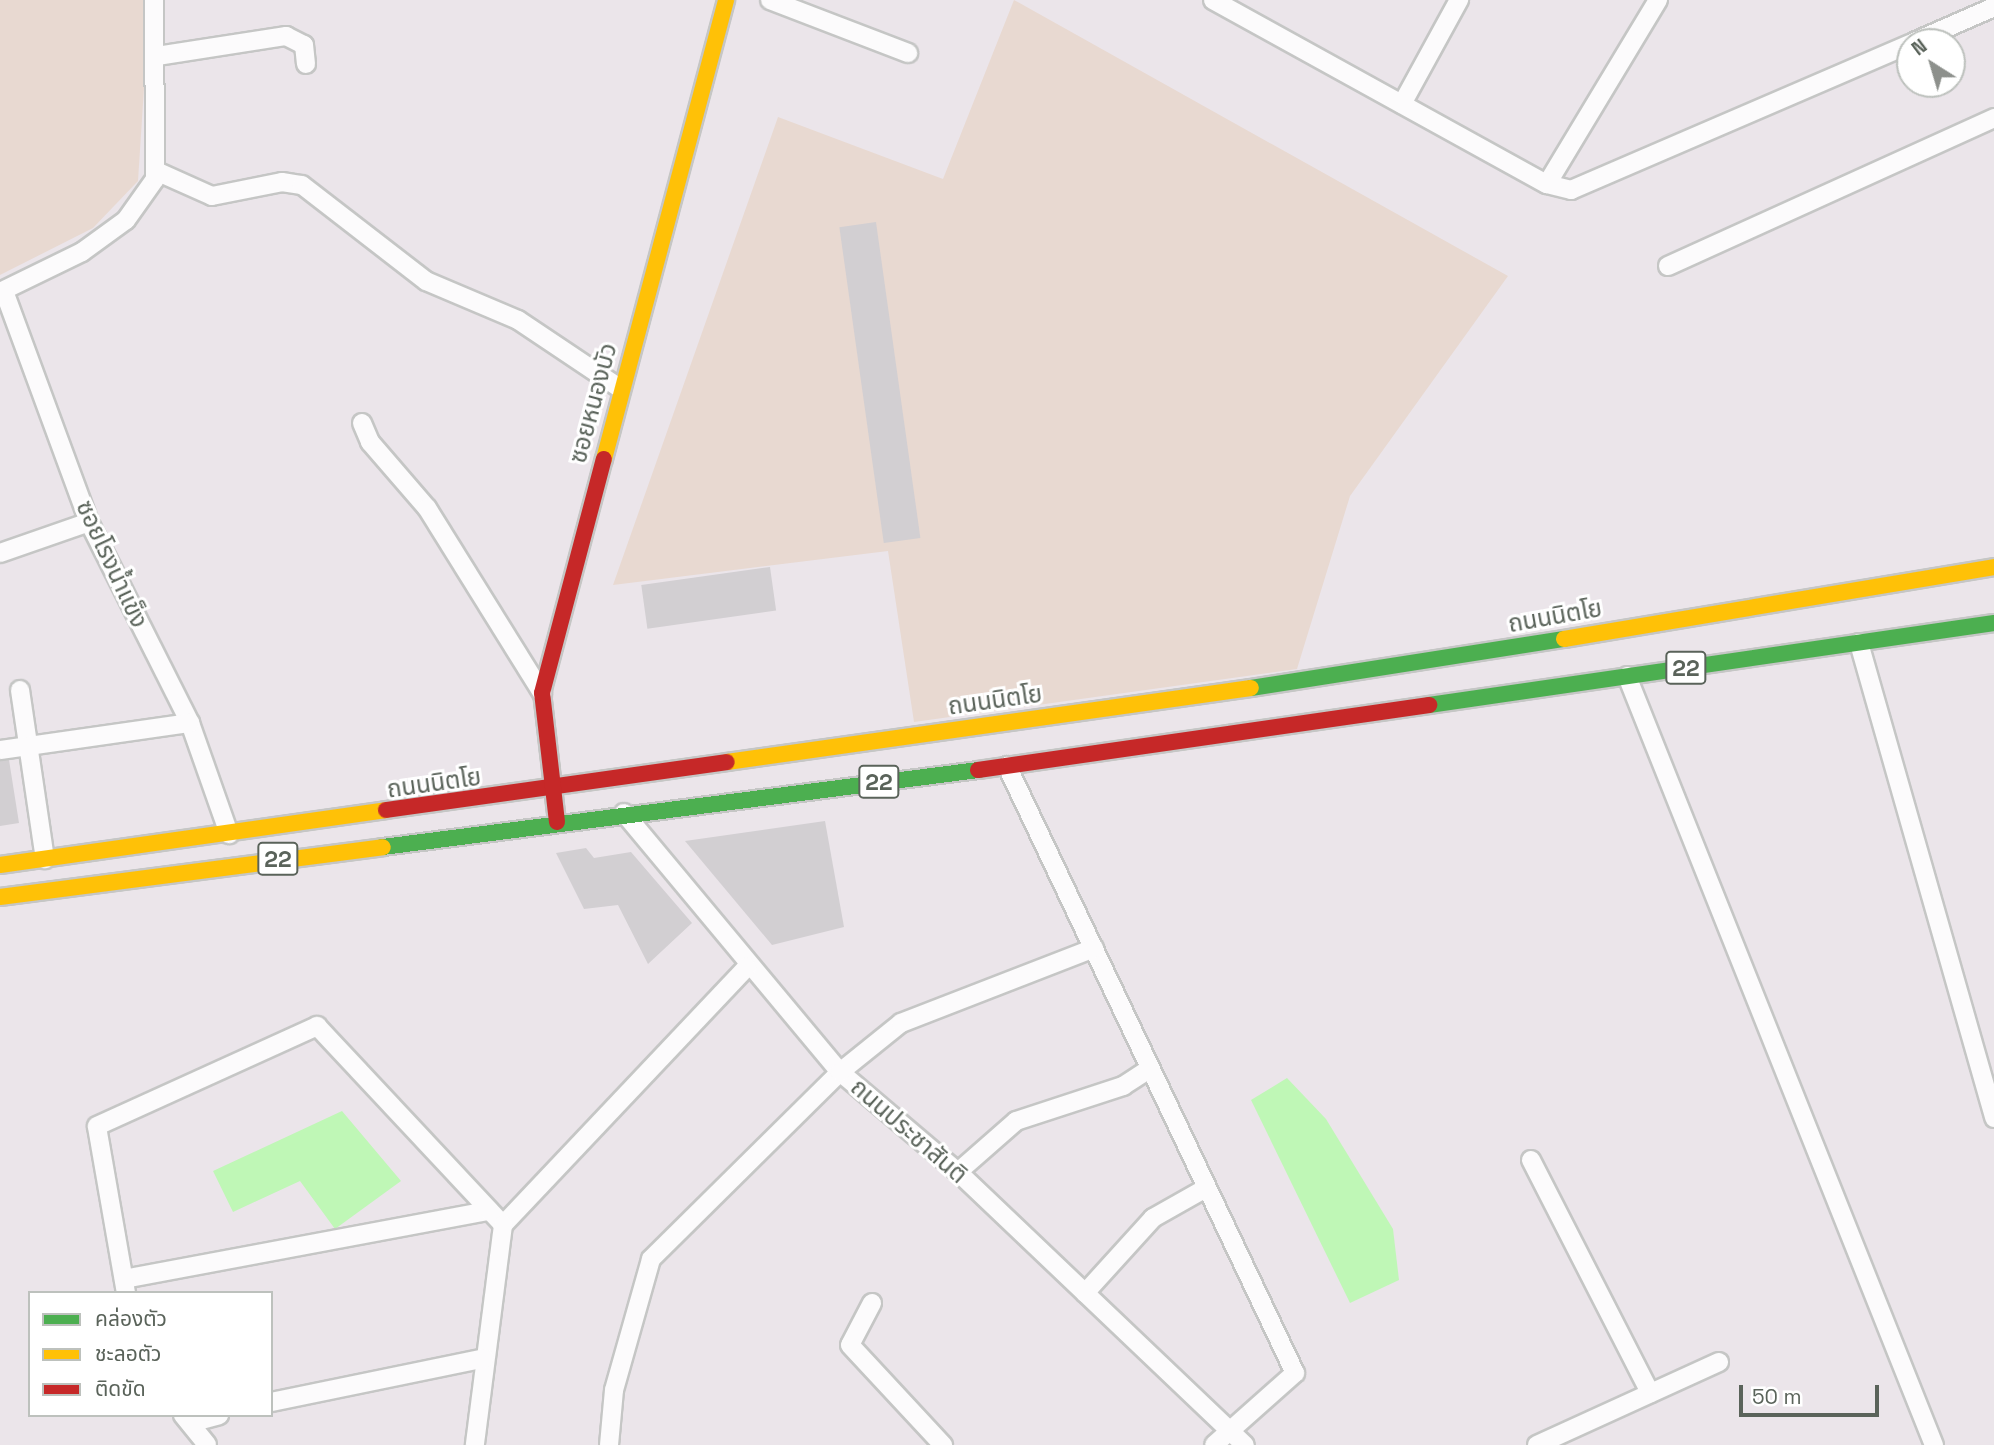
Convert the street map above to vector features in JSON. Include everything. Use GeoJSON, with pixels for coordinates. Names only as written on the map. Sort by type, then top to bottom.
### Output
{"type":"FeatureCollection","features":[{"type":"Feature","properties":{"kind":"main road","name":"ซอยหนองบัว"},"geometry":{"type":"LineString","coordinates":[[556,822],[542,693],[726,0]]}},
{"type":"Feature","properties":{"kind":"main road","name":"ถนนนิตโย"},"geometry":{"type":"LineString","coordinates":[[0,865],[618,782],[1397,667],[1994,567]]}},
{"type":"Feature","properties":{"kind":"main road","name":"22"},"geometry":{"type":"LineString","coordinates":[[0,897],[624,813],[1007,766],[1994,623]]}},
{"type":"Feature","properties":{"kind":"main road"},"geometry":{"type":"LineString","coordinates":[[1127,705],[1133,747]]}},
{"type":"Feature","properties":{"kind":"main road","name":"ถนนประชาสันติ"},"geometry":{"type":"LineString","coordinates":[[618,782],[624,813]]}},
{"type":"Feature","properties":{"kind":"street"},"geometry":{"type":"LineString","coordinates":[[2,291],[82,252],[126,220],[156,171],[155,0]]}},
{"type":"Feature","properties":{"kind":"street"},"geometry":{"type":"LineString","coordinates":[[770,0],[908,52]]}},
{"type":"Feature","properties":{"kind":"street"},"geometry":{"type":"LineString","coordinates":[[1213,0],[1547,184],[1571,190],[1601,181],[1896,50]]}},
{"type":"Feature","properties":{"kind":"street"},"geometry":{"type":"LineString","coordinates":[[1402,104],[1459,0]]}},
{"type":"Feature","properties":{"kind":"street"},"geometry":{"type":"LineString","coordinates":[[1547,184],[1658,0]]}},
{"type":"Feature","properties":{"kind":"street"},"geometry":{"type":"LineString","coordinates":[[1946,28],[1994,7]]}},
{"type":"Feature","properties":{"kind":"street"},"geometry":{"type":"LineString","coordinates":[[157,56],[286,37],[303,46],[306,64]]}},
{"type":"Feature","properties":{"kind":"street"},"geometry":{"type":"LineString","coordinates":[[1668,266],[1994,118]]}},
{"type":"Feature","properties":{"kind":"street"},"geometry":{"type":"LineString","coordinates":[[156,171],[212,196],[282,183],[302,185],[426,281],[518,320],[621,389]]}},
{"type":"Feature","properties":{"kind":"street","name":"ซอยโรงน้ำแข็ง"},"geometry":{"type":"LineString","coordinates":[[2,291],[89,522],[190,723],[229,834]]}},
{"type":"Feature","properties":{"kind":"street"},"geometry":{"type":"LineString","coordinates":[[362,423],[370,442],[427,508],[542,693]]}},
{"type":"Feature","properties":{"kind":"street"},"geometry":{"type":"LineString","coordinates":[[0,553],[89,522]]}},
{"type":"Feature","properties":{"kind":"street"},"geometry":{"type":"LineString","coordinates":[[1858,643],[1994,1118]]}},
{"type":"Feature","properties":{"kind":"street"},"geometry":{"type":"LineString","coordinates":[[1627,676],[1934,1445]]}},
{"type":"Feature","properties":{"kind":"street"},"geometry":{"type":"LineString","coordinates":[[20,690],[46,859]]}},
{"type":"Feature","properties":{"kind":"street"},"geometry":{"type":"LineString","coordinates":[[0,750],[190,723]]}},
{"type":"Feature","properties":{"kind":"street"},"geometry":{"type":"LineString","coordinates":[[1007,766],[1295,1373],[1214,1445]]}},
{"type":"Feature","properties":{"kind":"street","name":"ถนนประชาสันติ"},"geometry":{"type":"LineString","coordinates":[[624,813],[747,967],[841,1072],[958,1172],[1245,1445]]}},
{"type":"Feature","properties":{"kind":"street"},"geometry":{"type":"LineString","coordinates":[[609,1445],[614,1390],[651,1259],[841,1072],[901,1023],[1094,948]]}},
{"type":"Feature","properties":{"kind":"street"},"geometry":{"type":"LineString","coordinates":[[475,1445],[503,1225],[747,967]]}},
{"type":"Feature","properties":{"kind":"street"},"geometry":{"type":"LineString","coordinates":[[489,1211],[125,1286],[97,1126],[317,1026],[503,1225]]}},
{"type":"Feature","properties":{"kind":"street"},"geometry":{"type":"LineString","coordinates":[[958,1172],[1016,1121],[1123,1086],[1149,1069]]}},
{"type":"Feature","properties":{"kind":"street"},"geometry":{"type":"LineString","coordinates":[[1531,1160],[1650,1393]]}},
{"type":"Feature","properties":{"kind":"street"},"geometry":{"type":"LineString","coordinates":[[1085,1293],[1153,1219],[1206,1188]]}},
{"type":"Feature","properties":{"kind":"street"},"geometry":{"type":"LineString","coordinates":[[872,1303],[850,1345],[943,1445]]}},
{"type":"Feature","properties":{"kind":"street"},"geometry":{"type":"LineString","coordinates":[[273,1402],[485,1357]]}},
{"type":"Feature","properties":{"kind":"street"},"geometry":{"type":"LineString","coordinates":[[1537,1445],[1719,1362]]}},
{"type":"Feature","properties":{"kind":"street"},"geometry":{"type":"LineString","coordinates":[[186,1419],[207,1445]]}},
{"type":"Feature","properties":{"kind":"shaded area"},"geometry":{"type":"Polygon","coordinates":[[[0,0],[148,0],[148,26],[138,181],[93,228],[0,275],[0,0]]]}},
{"type":"Feature","properties":{"kind":"shaded area"},"geometry":{"type":"Polygon","coordinates":[[[1014,0],[1508,276],[1350,496],[1297,669],[914,722],[888,551],[613,585],[778,117],[943,179],[1014,0]]]}},
{"type":"Feature","properties":{"kind":"shaded area"},"geometry":{"type":"Polygon","coordinates":[[[1287,1078],[1326,1119],[1393,1229],[1399,1280],[1350,1303],[1251,1100],[1287,1078]]]}},
{"type":"Feature","properties":{"kind":"shaded area"},"geometry":{"type":"Polygon","coordinates":[[[342,1111],[401,1181],[335,1229],[300,1181],[233,1212],[213,1171],[342,1111]]]}},
{"type":"Feature","properties":{"kind":"building"},"geometry":{"type":"Polygon","coordinates":[[[876,222],[920,538],[884,543],[839,227],[876,222]]]}},
{"type":"Feature","properties":{"kind":"building"},"geometry":{"type":"Polygon","coordinates":[[[770,567],[776,611],[647,629],[641,585],[770,567]]]}},
{"type":"Feature","properties":{"kind":"building"},"geometry":{"type":"Polygon","coordinates":[[[9,760],[19,823],[0,826],[0,761],[9,760]]]}},
{"type":"Feature","properties":{"kind":"building"},"geometry":{"type":"Polygon","coordinates":[[[825,821],[844,927],[772,945],[685,841],[825,821]]]}},
{"type":"Feature","properties":{"kind":"building"},"geometry":{"type":"Polygon","coordinates":[[[586,848],[594,858],[631,852],[692,923],[648,964],[618,905],[584,909],[556,853],[586,848]]]}},
{"type":"Feature","properties":{"kind":"traffic: fast"},"geometry":{"type":"LineString","coordinates":[[1429,705],[1994,623]]}},
{"type":"Feature","properties":{"kind":"traffic: fast"},"geometry":{"type":"LineString","coordinates":[[1251,688],[1564,639]]}},
{"type":"Feature","properties":{"kind":"traffic: fast"},"geometry":{"type":"LineString","coordinates":[[383,847],[978,770]]}},
{"type":"Feature","properties":{"kind":"traffic: slow"},"geometry":{"type":"LineString","coordinates":[[604,459],[726,0]]}},
{"type":"Feature","properties":{"kind":"traffic: slow"},"geometry":{"type":"LineString","coordinates":[[1564,639],[1994,567]]}},
{"type":"Feature","properties":{"kind":"traffic: slow"},"geometry":{"type":"LineString","coordinates":[[727,762],[1251,688]]}},
{"type":"Feature","properties":{"kind":"traffic: slow"},"geometry":{"type":"LineString","coordinates":[[0,865],[386,810]]}},
{"type":"Feature","properties":{"kind":"traffic: slow"},"geometry":{"type":"LineString","coordinates":[[0,897],[383,847]]}},
{"type":"Feature","properties":{"kind":"traffic: jam"},"geometry":{"type":"LineString","coordinates":[[557,822],[542,693],[604,459]]}},
{"type":"Feature","properties":{"kind":"traffic: jam"},"geometry":{"type":"LineString","coordinates":[[978,770],[1429,705]]}},
{"type":"Feature","properties":{"kind":"traffic: jam"},"geometry":{"type":"LineString","coordinates":[[386,810],[727,762]]}}]}
